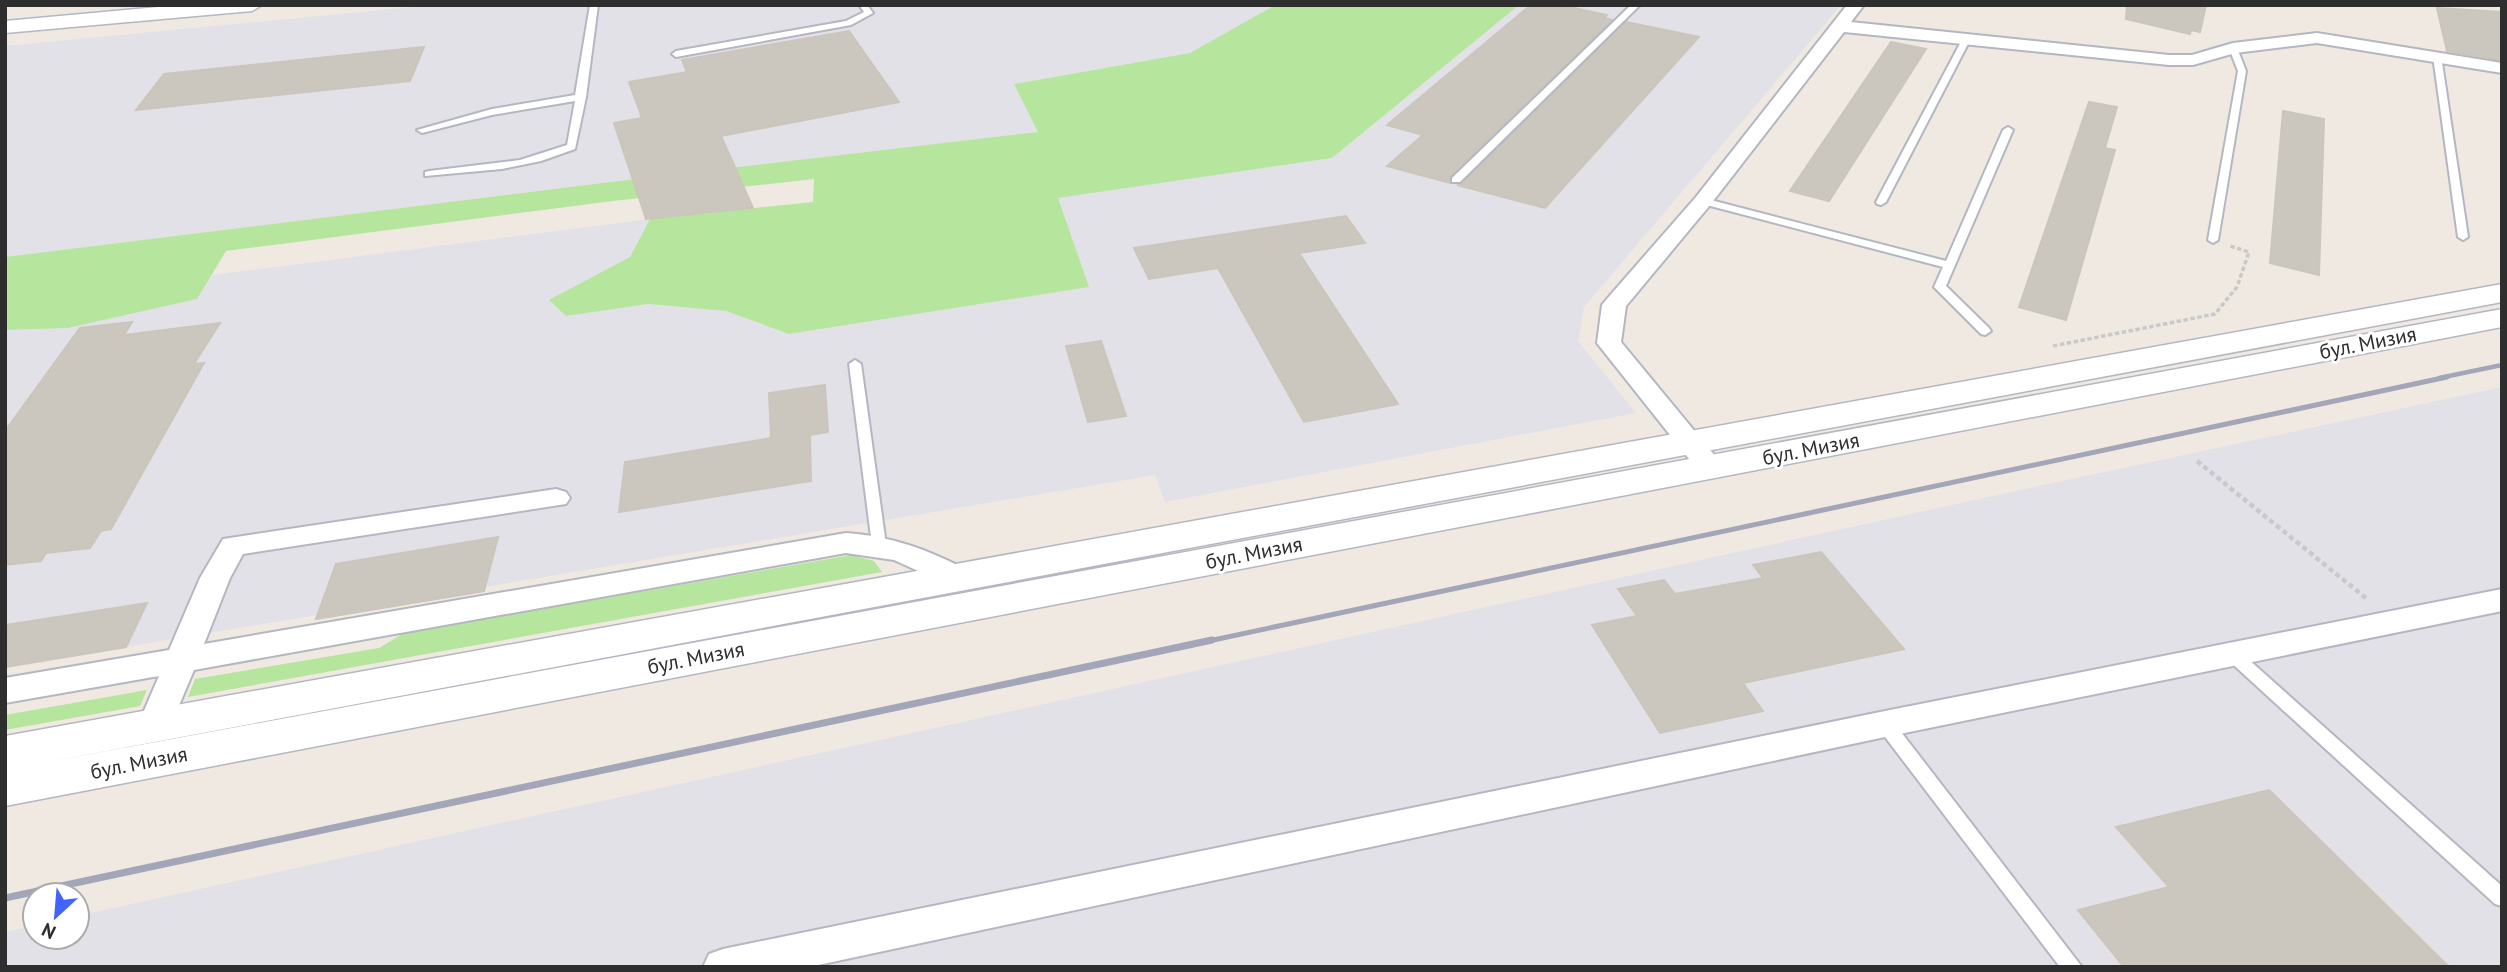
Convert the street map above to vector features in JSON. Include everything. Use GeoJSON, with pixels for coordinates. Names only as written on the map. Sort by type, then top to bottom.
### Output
{"type":"FeatureCollection","features":[{"type":"Feature","properties":{"kind":"street"},"geometry":{"type":"LineString","coordinates":[[5,16],[131,5]]}},
{"type":"Feature","properties":{"kind":"street"},"geometry":{"type":"LineString","coordinates":[[5,27],[252,5]]}},
{"type":"Feature","properties":{"kind":"street"},"geometry":{"type":"LineString","coordinates":[[1700,455],[1609,343],[1615,304],[1703,201],[1856,5]]}},
{"type":"Feature","properties":{"kind":"street"},"geometry":{"type":"LineString","coordinates":[[1837,26],[2169,60],[2193,60],[2233,48],[2317,38],[2502,68]]}},
{"type":"Feature","properties":{"kind":"street","name":"бул. Мизия"},"geometry":{"type":"LineString","coordinates":[[5,788],[1700,455],[2502,293]]}},
{"type":"Feature","properties":{"kind":"street","name":"бул. Мизия"},"geometry":{"type":"LineString","coordinates":[[5,752],[958,578],[2502,318]]}},
{"type":"Feature","properties":{"kind":"street"},"geometry":{"type":"LineString","coordinates":[[153,727],[215,578],[233,546],[556,498]]}},
{"type":"Feature","properties":{"kind":"street"},"geometry":{"type":"LineString","coordinates":[[5,691],[846,543],[879,545],[909,553],[958,578]]}},
{"type":"Feature","properties":{"kind":"street"},"geometry":{"type":"LineString","coordinates":[[723,967],[1885,724],[2502,600]]}},
{"type":"Feature","properties":{"kind":"lane"},"geometry":{"type":"LineString","coordinates":[[429,174],[498,168],[545,159],[572,147],[594,5]]}},
{"type":"Feature","properties":{"kind":"lane"},"geometry":{"type":"LineString","coordinates":[[676,54],[848,23],[869,13],[863,5]]}},
{"type":"Feature","properties":{"kind":"lane"},"geometry":{"type":"LineString","coordinates":[[1456,180],[1636,5]]}},
{"type":"Feature","properties":{"kind":"lane"},"geometry":{"type":"LineString","coordinates":[[1881,202],[1966,40]]}},
{"type":"Feature","properties":{"kind":"lane"},"geometry":{"type":"LineString","coordinates":[[2213,240],[2242,71],[2233,48]]}},
{"type":"Feature","properties":{"kind":"lane"},"geometry":{"type":"LineString","coordinates":[[2437,56],[2463,237]]}},
{"type":"Feature","properties":{"kind":"lane"},"geometry":{"type":"LineString","coordinates":[[422,130],[492,112],[581,97]]}},
{"type":"Feature","properties":{"kind":"lane"},"geometry":{"type":"LineString","coordinates":[[1985,331],[1940,286],[2008,130]]}},
{"type":"Feature","properties":{"kind":"lane"},"geometry":{"type":"LineString","coordinates":[[1703,201],[1949,265]]}},
{"type":"Feature","properties":{"kind":"lane"},"geometry":{"type":"LineString","coordinates":[[855,364],[879,545]]}},
{"type":"Feature","properties":{"kind":"lane"},"geometry":{"type":"LineString","coordinates":[[2232,654],[2502,898]]}},
{"type":"Feature","properties":{"kind":"lane"},"geometry":{"type":"LineString","coordinates":[[1885,724],[2072,967]]}},
{"type":"Feature","properties":{"kind":"path"},"geometry":{"type":"LineString","coordinates":[[2118,334],[2215,314],[2237,287],[2249,252],[2213,240]]}},
{"type":"Feature","properties":{"kind":"path"},"geometry":{"type":"LineString","coordinates":[[2197,461],[2394,622]]}},
{"type":"Feature","properties":{"kind":"shaded area"},"geometry":{"type":"Polygon","coordinates":[[[434,5],[1275,5],[1190,53],[1015,84],[1039,132],[5,257],[5,46],[434,5]]]}},
{"type":"Feature","properties":{"kind":"shaded area"},"geometry":{"type":"Polygon","coordinates":[[[1519,5],[1841,5],[1584,307],[1578,341],[1636,413],[1165,502],[1155,475],[5,667],[5,330],[68,328],[197,299],[212,275],[650,219],[630,257],[550,300],[566,316],[648,304],[726,311],[790,334],[1088,287],[1057,198],[1332,158],[1519,5]]]}},
{"type":"Feature","properties":{"kind":"shaded area"},"geometry":{"type":"Polygon","coordinates":[[[2502,387],[2502,967],[5,967],[5,932],[21,929],[21,951],[91,951],[91,913],[2502,387]]]}},
{"type":"Feature","properties":{"kind":"green space"},"geometry":{"type":"Polygon","coordinates":[[[1275,5],[1519,5],[1332,158],[1058,198],[1089,287],[789,334],[726,311],[648,304],[566,316],[549,300],[630,257],[650,219],[813,202],[814,179],[613,201],[226,251],[197,299],[68,328],[5,330],[5,257],[1038,132],[1014,84],[1190,53],[1275,5]]]}},
{"type":"Feature","properties":{"kind":"green space"},"geometry":{"type":"Polygon","coordinates":[[[851,555],[874,561],[882,572],[188,697],[195,679],[379,648],[404,633],[851,555]]]}},
{"type":"Feature","properties":{"kind":"green space"},"geometry":{"type":"Polygon","coordinates":[[[147,690],[140,706],[5,730],[5,715],[147,690]]]}},
{"type":"Feature","properties":{"kind":"building"},"geometry":{"type":"Polygon","coordinates":[[[1531,5],[1560,5],[1607,15],[1604,18],[1612,20],[1450,176],[1450,183],[1387,166],[1423,135],[1387,125],[1531,5]]]}},
{"type":"Feature","properties":{"kind":"building"},"geometry":{"type":"Polygon","coordinates":[[[2127,5],[2206,5],[2200,32],[2191,30],[2190,34],[2126,19],[2127,5]]]}},
{"type":"Feature","properties":{"kind":"building"},"geometry":{"type":"Polygon","coordinates":[[[2437,8],[2502,12],[2502,60],[2447,51],[2437,8]]]}},
{"type":"Feature","properties":{"kind":"building"},"geometry":{"type":"Polygon","coordinates":[[[1626,22],[1699,37],[1545,208],[1457,185],[1462,184],[1626,22]]]}},
{"type":"Feature","properties":{"kind":"building"},"geometry":{"type":"Polygon","coordinates":[[[849,31],[899,102],[721,136],[753,208],[646,219],[614,123],[642,118],[629,82],[687,72],[682,60],[849,31]]]}},
{"type":"Feature","properties":{"kind":"building"},"geometry":{"type":"Polygon","coordinates":[[[1891,42],[1926,49],[1829,201],[1790,191],[1891,42]]]}},
{"type":"Feature","properties":{"kind":"building"},"geometry":{"type":"Polygon","coordinates":[[[424,47],[410,81],[136,110],[164,74],[424,47]]]}},
{"type":"Feature","properties":{"kind":"building"},"geometry":{"type":"Polygon","coordinates":[[[2089,102],[2117,107],[2105,148],[2115,150],[2066,320],[2019,307],[2089,102]]]}},
{"type":"Feature","properties":{"kind":"building"},"geometry":{"type":"Polygon","coordinates":[[[2283,111],[2324,119],[2319,275],[2270,263],[2283,111]]]}},
{"type":"Feature","properties":{"kind":"building"},"geometry":{"type":"Polygon","coordinates":[[[1346,216],[1365,243],[1299,253],[1398,404],[1304,422],[1218,268],[1149,279],[1134,248],[1346,216]]]}},
{"type":"Feature","properties":{"kind":"building"},"geometry":{"type":"Polygon","coordinates":[[[132,322],[124,335],[220,323],[194,364],[204,363],[111,529],[101,531],[90,548],[46,553],[41,561],[5,565],[5,431],[80,328],[132,322]]]}},
{"type":"Feature","properties":{"kind":"building"},"geometry":{"type":"Polygon","coordinates":[[[1101,341],[1126,416],[1088,422],[1066,346],[1101,341]]]}},
{"type":"Feature","properties":{"kind":"building"},"geometry":{"type":"Polygon","coordinates":[[[825,385],[828,432],[810,435],[811,481],[619,512],[625,462],[771,438],[769,393],[825,385]]]}},
{"type":"Feature","properties":{"kind":"building"},"geometry":{"type":"Polygon","coordinates":[[[498,537],[484,591],[316,619],[336,564],[498,537]]]}},
{"type":"Feature","properties":{"kind":"building"},"geometry":{"type":"Polygon","coordinates":[[[1821,552],[1904,649],[1743,683],[1763,711],[1660,733],[1592,625],[1637,616],[1618,589],[1664,580],[1675,594],[1763,578],[1753,565],[1821,552]]]}},
{"type":"Feature","properties":{"kind":"building"},"geometry":{"type":"Polygon","coordinates":[[[147,603],[126,647],[5,667],[5,625],[147,603]]]}},
{"type":"Feature","properties":{"kind":"building"},"geometry":{"type":"Polygon","coordinates":[[[2269,790],[2449,967],[2124,967],[2078,910],[2169,887],[2116,827],[2269,790]]]}},
{"type":"Feature","properties":{"kind":"railway"},"geometry":{"type":"LineString","coordinates":[[2439,378],[2502,365]]}},
{"type":"Feature","properties":{"kind":"railway"},"geometry":{"type":"LineString","coordinates":[[1204,642],[2447,377]]}},
{"type":"Feature","properties":{"kind":"railway"},"geometry":{"type":"LineString","coordinates":[[5,898],[1212,640]]}}]}
